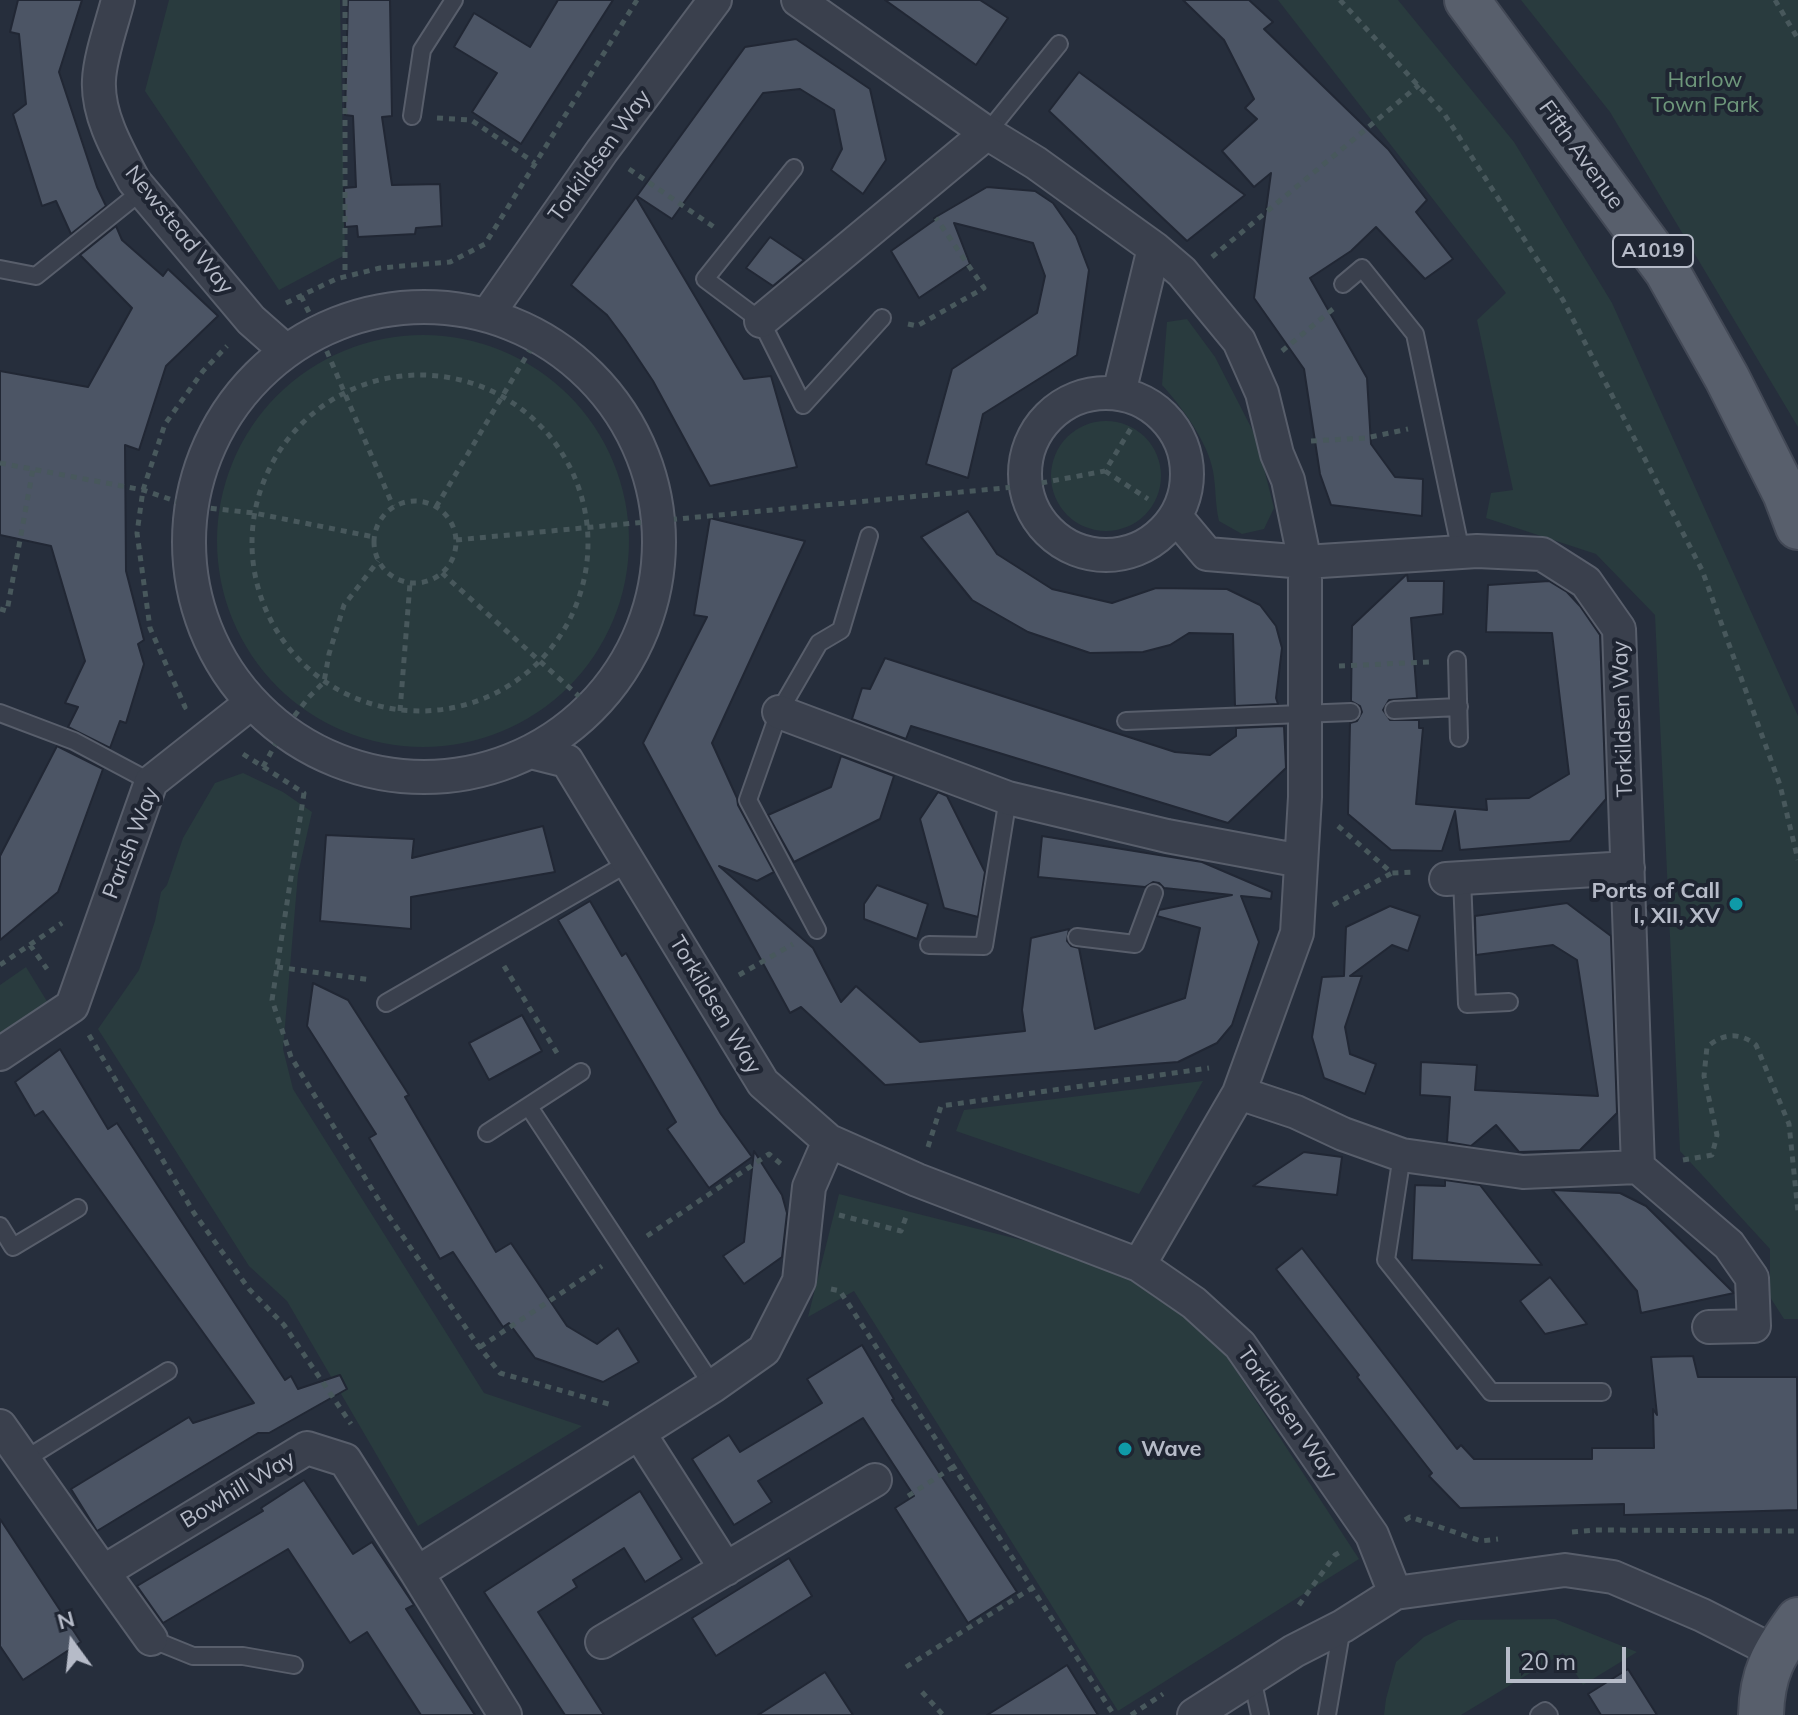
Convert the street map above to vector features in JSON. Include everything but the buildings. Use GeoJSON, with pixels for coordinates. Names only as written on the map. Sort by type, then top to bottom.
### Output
{"type":"FeatureCollection","features":[{"type":"Feature","properties":{"kind":"main road","name":"Fifth Avenue"},"geometry":{"type":"LineString","coordinates":[[1467,0],[1667,271],[1733,391],[1785,493],[1798,527]]}},
{"type":"Feature","properties":{"kind":"main road"},"geometry":{"type":"LineString","coordinates":[[1761,1715],[1764,1681],[1787,1636]]}},
{"type":"Feature","properties":{"kind":"street","name":"Newstead Way"},"geometry":{"type":"LineString","coordinates":[[118,0],[98,81],[104,118],[121,158],[134,181],[251,320],[285,350]]}},
{"type":"Feature","properties":{"kind":"street","name":"Torkildsen Way"},"geometry":{"type":"LineString","coordinates":[[488,314],[602,151],[715,0]]}},
{"type":"Feature","properties":{"kind":"street"},"geometry":{"type":"LineString","coordinates":[[798,0],[987,133],[1036,163],[1154,248],[1187,278],[1239,341],[1262,393],[1274,442],[1288,480],[1305,562],[1305,797],[1297,933],[1239,1093],[1139,1265]]}},
{"type":"Feature","properties":{"kind":"street"},"geometry":{"type":"LineString","coordinates":[[761,321],[987,133]]}},
{"type":"Feature","properties":{"kind":"street"},"geometry":{"type":"LineString","coordinates":[[1133,397],[1154,248]]}},
{"type":"Feature","properties":{"kind":"street"},"geometry":{"type":"LineString","coordinates":[[430,306],[488,314],[539,335],[586,369],[623,414],[648,465],[660,522],[659,573],[646,622],[624,668],[592,708],[531,752],[482,771],[430,778],[378,774],[328,758],[282,732],[251,703],[213,650],[190,580],[190,506],[207,446],[240,393],[285,350],[318,330],[372,311],[430,306]]}},
{"type":"Feature","properties":{"kind":"street"},"geometry":{"type":"LineString","coordinates":[[1094,393],[1133,397],[1164,415],[1186,453],[1189,475],[1185,497],[1176,517],[1157,538],[1132,552],[1104,556],[1076,550],[1052,535],[1034,513],[1025,486],[1025,461],[1033,436],[1049,416],[1069,401],[1094,393]]}},
{"type":"Feature","properties":{"kind":"street","name":"Torkildsen Way"},"geometry":{"type":"LineString","coordinates":[[1176,517],[1207,554],[1305,562],[1461,552],[1542,554],[1586,582],[1619,629],[1638,1167]]}},
{"type":"Feature","properties":{"kind":"street","name":"Parish Way"},"geometry":{"type":"LineString","coordinates":[[72,1006],[151,782],[251,703]]}},
{"type":"Feature","properties":{"kind":"street"},"geometry":{"type":"LineString","coordinates":[[779,712],[1008,798],[1165,846],[1301,861]]}},
{"type":"Feature","properties":{"kind":"street","name":"Torkildsen Way"},"geometry":{"type":"LineString","coordinates":[[531,752],[567,761],[763,1083],[829,1141],[917,1180],[1139,1265],[1194,1303],[1240,1345],[1372,1535],[1395,1593]]}},
{"type":"Feature","properties":{"kind":"street"},"geometry":{"type":"LineString","coordinates":[[1454,878],[1628,868]]}},
{"type":"Feature","properties":{"kind":"street"},"geometry":{"type":"LineString","coordinates":[[0,1054],[72,1006]]}},
{"type":"Feature","properties":{"kind":"street"},"geometry":{"type":"LineString","coordinates":[[1239,1093],[1296,1112],[1343,1134],[1402,1155],[1523,1172],[1638,1167],[1729,1245],[1752,1278],[1754,1326],[1709,1327]]}},
{"type":"Feature","properties":{"kind":"street"},"geometry":{"type":"LineString","coordinates":[[417,1573],[713,1386],[764,1350],[799,1281],[809,1187],[829,1141]]}},
{"type":"Feature","properties":{"kind":"street"},"geometry":{"type":"LineString","coordinates":[[0,1426],[151,1639]]}},
{"type":"Feature","properties":{"kind":"street"},"geometry":{"type":"LineString","coordinates":[[639,1433],[726,1569]]}},
{"type":"Feature","properties":{"kind":"street","name":"Bowhill Way"},"geometry":{"type":"LineString","coordinates":[[103,1572],[307,1448],[345,1460],[505,1715]]}},
{"type":"Feature","properties":{"kind":"street"},"geometry":{"type":"LineString","coordinates":[[602,1642],[875,1480]]}},
{"type":"Feature","properties":{"kind":"street"},"geometry":{"type":"LineString","coordinates":[[1194,1715],[1294,1651],[1343,1626],[1395,1593],[1565,1570],[1613,1577],[1702,1615],[1787,1636]]}},
{"type":"Feature","properties":{"kind":"lane"},"geometry":{"type":"LineString","coordinates":[[412,116],[422,50],[454,0]]}},
{"type":"Feature","properties":{"kind":"lane"},"geometry":{"type":"LineString","coordinates":[[987,133],[1059,44]]}},
{"type":"Feature","properties":{"kind":"lane"},"geometry":{"type":"LineString","coordinates":[[794,168],[705,279],[761,321],[803,405],[882,318]]}},
{"type":"Feature","properties":{"kind":"lane"},"geometry":{"type":"LineString","coordinates":[[0,269],[36,276],[143,190]]}},
{"type":"Feature","properties":{"kind":"lane"},"geometry":{"type":"LineString","coordinates":[[1343,284],[1362,268],[1415,334],[1461,552]]}},
{"type":"Feature","properties":{"kind":"lane"},"geometry":{"type":"LineString","coordinates":[[817,930],[748,800],[779,712],[819,643],[841,630],[869,536]]}},
{"type":"Feature","properties":{"kind":"lane"},"geometry":{"type":"LineString","coordinates":[[1457,660],[1459,738]]}},
{"type":"Feature","properties":{"kind":"lane"},"geometry":{"type":"LineString","coordinates":[[1394,710],[1459,707]]}},
{"type":"Feature","properties":{"kind":"lane"},"geometry":{"type":"LineString","coordinates":[[1126,721],[1351,712]]}},
{"type":"Feature","properties":{"kind":"lane"},"geometry":{"type":"LineString","coordinates":[[0,713],[74,741],[151,782]]}},
{"type":"Feature","properties":{"kind":"lane"},"geometry":{"type":"LineString","coordinates":[[929,945],[984,946],[1008,798]]}},
{"type":"Feature","properties":{"kind":"lane"},"geometry":{"type":"LineString","coordinates":[[386,1003],[630,862]]}},
{"type":"Feature","properties":{"kind":"lane"},"geometry":{"type":"LineString","coordinates":[[1454,878],[1467,1004],[1509,1002]]}},
{"type":"Feature","properties":{"kind":"lane"},"geometry":{"type":"LineString","coordinates":[[1077,937],[1135,944],[1154,893]]}},
{"type":"Feature","properties":{"kind":"lane"},"geometry":{"type":"LineString","coordinates":[[487,1133],[576,1075]]}},
{"type":"Feature","properties":{"kind":"lane"},"geometry":{"type":"LineString","coordinates":[[529,1107],[713,1386]]}},
{"type":"Feature","properties":{"kind":"lane"},"geometry":{"type":"LineString","coordinates":[[1402,1155],[1386,1260],[1491,1392],[1602,1392]]}},
{"type":"Feature","properties":{"kind":"lane"},"geometry":{"type":"LineString","coordinates":[[0,1226],[13,1247],[78,1208]]}},
{"type":"Feature","properties":{"kind":"lane"},"geometry":{"type":"LineString","coordinates":[[24,1460],[168,1371]]}},
{"type":"Feature","properties":{"kind":"lane"},"geometry":{"type":"LineString","coordinates":[[1327,1715],[1343,1626]]}},
{"type":"Feature","properties":{"kind":"lane"},"geometry":{"type":"LineString","coordinates":[[151,1639],[193,1656],[243,1656],[294,1665]]}},
{"type":"Feature","properties":{"kind":"lane"},"geometry":{"type":"LineString","coordinates":[[1252,1678],[1260,1715]]}},
{"type":"Feature","properties":{"kind":"lane"},"geometry":{"type":"LineString","coordinates":[[1539,1715],[1545,1711],[1549,1715]]}},
{"type":"Feature","properties":{"kind":"path"},"geometry":{"type":"LineString","coordinates":[[345,0],[345,276]]}},
{"type":"Feature","properties":{"kind":"path"},"geometry":{"type":"LineString","coordinates":[[617,1407],[500,1373],[386,1212],[291,1057],[272,1000],[304,793],[210,734],[185,707],[150,628],[137,533],[143,490],[165,424],[203,371],[251,320],[345,276],[380,268],[450,262],[485,244],[637,0]]}},
{"type":"Feature","properties":{"kind":"path"},"geometry":{"type":"LineString","coordinates":[[1340,0],[1445,115],[1563,300],[1702,570],[1780,785],[1798,860]]}},
{"type":"Feature","properties":{"kind":"path"},"geometry":{"type":"LineString","coordinates":[[1775,0],[1798,39]]}},
{"type":"Feature","properties":{"kind":"path"},"geometry":{"type":"LineString","coordinates":[[1187,278],[1419,85]]}},
{"type":"Feature","properties":{"kind":"path"},"geometry":{"type":"LineString","coordinates":[[412,116],[471,120],[535,163]]}},
{"type":"Feature","properties":{"kind":"path"},"geometry":{"type":"LineString","coordinates":[[602,151],[736,242]]}},
{"type":"Feature","properties":{"kind":"path"},"geometry":{"type":"LineString","coordinates":[[882,318],[917,326],[984,288],[918,191]]}},
{"type":"Feature","properties":{"kind":"path"},"geometry":{"type":"LineString","coordinates":[[1254,375],[1369,278]]}},
{"type":"Feature","properties":{"kind":"path"},"geometry":{"type":"LineString","coordinates":[[301,296],[393,506]]}},
{"type":"Feature","properties":{"kind":"path"},"geometry":{"type":"LineString","coordinates":[[436,507],[539,335]]}},
{"type":"Feature","properties":{"kind":"path"},"geometry":{"type":"LineString","coordinates":[[424,375],[465,380],[503,396],[536,420],[562,451],[580,488],[589,529],[586,577],[569,622],[541,661],[511,685],[476,702],[438,711],[400,711],[348,696],[303,665],[285,644],[265,608],[253,569],[251,541],[254,513],[265,476],[285,442],[312,414],[345,392],[383,379],[424,375]]}},
{"type":"Feature","properties":{"kind":"path"},"geometry":{"type":"LineString","coordinates":[[1105,471],[1133,397]]}},
{"type":"Feature","properties":{"kind":"path"},"geometry":{"type":"LineString","coordinates":[[1274,442],[1366,438],[1434,424]]}},
{"type":"Feature","properties":{"kind":"path"},"geometry":{"type":"LineString","coordinates":[[0,463],[143,490],[190,506],[254,513],[374,537]]}},
{"type":"Feature","properties":{"kind":"path"},"geometry":{"type":"LineString","coordinates":[[0,609],[7,611],[33,469]]}},
{"type":"Feature","properties":{"kind":"path"},"geometry":{"type":"LineString","coordinates":[[456,540],[1025,486],[1105,471],[1176,517]]}},
{"type":"Feature","properties":{"kind":"path"},"geometry":{"type":"LineString","coordinates":[[411,501],[436,507],[446,515],[453,527],[456,540],[450,564],[433,579],[410,583],[391,576],[378,561],[374,537],[378,523],[393,506],[411,501]]}},
{"type":"Feature","properties":{"kind":"path"},"geometry":{"type":"LineString","coordinates":[[263,767],[282,732],[324,682],[344,605],[378,561]]}},
{"type":"Feature","properties":{"kind":"path"},"geometry":{"type":"LineString","coordinates":[[442,573],[592,708]]}},
{"type":"Feature","properties":{"kind":"path"},"geometry":{"type":"LineString","coordinates":[[400,711],[410,583]]}},
{"type":"Feature","properties":{"kind":"path"},"geometry":{"type":"LineString","coordinates":[[1306,668],[1457,660]]}},
{"type":"Feature","properties":{"kind":"path"},"geometry":{"type":"LineString","coordinates":[[174,717],[185,707]]}},
{"type":"Feature","properties":{"kind":"path"},"geometry":{"type":"LineString","coordinates":[[1305,797],[1392,873]]}},
{"type":"Feature","properties":{"kind":"path"},"geometry":{"type":"LineString","coordinates":[[1297,925],[1392,873],[1414,872],[1454,878]]}},
{"type":"Feature","properties":{"kind":"path"},"geometry":{"type":"LineString","coordinates":[[0,965],[73,915]]}},
{"type":"Feature","properties":{"kind":"path"},"geometry":{"type":"LineString","coordinates":[[707,994],[817,930]]}},
{"type":"Feature","properties":{"kind":"path"},"geometry":{"type":"LineString","coordinates":[[489,943],[576,1075]]}},
{"type":"Feature","properties":{"kind":"path"},"geometry":{"type":"LineString","coordinates":[[30,945],[72,1006],[194,1213],[249,1289],[284,1325],[354,1429]]}},
{"type":"Feature","properties":{"kind":"path"},"geometry":{"type":"LineString","coordinates":[[277,967],[416,986]]}},
{"type":"Feature","properties":{"kind":"path"},"geometry":{"type":"LineString","coordinates":[[1638,1167],[1712,1155],[1717,1135],[1704,1076],[1707,1047],[1716,1039],[1729,1035],[1747,1038],[1756,1045],[1789,1124],[1798,1212]]}},
{"type":"Feature","properties":{"kind":"path"},"geometry":{"type":"LineString","coordinates":[[769,1154],[840,1215],[901,1231],[941,1106],[1250,1062]]}},
{"type":"Feature","properties":{"kind":"path"},"geometry":{"type":"LineString","coordinates":[[799,1281],[840,1291],[1114,1715]]}},
{"type":"Feature","properties":{"kind":"path"},"geometry":{"type":"LineString","coordinates":[[875,1480],[907,1496],[953,1467]]}},
{"type":"Feature","properties":{"kind":"path"},"geometry":{"type":"LineString","coordinates":[[906,1667],[1032,1588]]}},
{"type":"Feature","properties":{"kind":"path"},"geometry":{"type":"LineString","coordinates":[[922,1692],[943,1715]]}},
{"type":"Feature","properties":{"kind":"green space"},"geometry":{"type":"Polygon","coordinates":[[[169,0],[340,0],[345,255],[279,290],[145,91],[169,0]]]}},
{"type":"Feature","properties":{"kind":"green space"},"geometry":{"type":"Polygon","coordinates":[[[1278,0],[1398,0],[1514,142],[1612,303],[1798,716],[1798,1319],[1784,1319],[1770,1297],[1770,1249],[1680,1151],[1655,615],[1596,554],[1486,518],[1491,493],[1513,490],[1477,320],[1506,293],[1278,0]]]}},
{"type":"Feature","properties":{"kind":"green space","name":"Harlow Town Park"},"geometry":{"type":"Polygon","coordinates":[[[1521,0],[1798,0],[1798,427],[1610,112],[1521,0]]]}},
{"type":"Feature","properties":{"kind":"green space"},"geometry":{"type":"Polygon","coordinates":[[[1187,319],[1215,357],[1256,437],[1274,508],[1264,529],[1242,534],[1219,521],[1213,471],[1206,448],[1162,385],[1167,322],[1187,319]]]}},
{"type":"Feature","properties":{"kind":"green space"},"geometry":{"type":"Polygon","coordinates":[[[423,335],[463,339],[502,351],[537,370],[569,395],[594,427],[613,462],[625,501],[629,541],[625,581],[613,620],[594,655],[569,687],[537,712],[502,731],[463,743],[423,747],[383,743],[344,731],[309,712],[277,687],[252,655],[233,620],[221,581],[217,541],[221,501],[233,462],[252,427],[277,395],[309,370],[344,351],[383,339],[423,335]]]}},
{"type":"Feature","properties":{"kind":"green space"},"geometry":{"type":"Polygon","coordinates":[[[1106,421],[1127,425],[1145,437],[1157,455],[1161,476],[1157,497],[1145,515],[1127,527],[1106,531],[1085,527],[1067,515],[1055,497],[1051,476],[1055,455],[1067,437],[1085,425],[1106,421]]]}},
{"type":"Feature","properties":{"kind":"green space"},"geometry":{"type":"Polygon","coordinates":[[[243,773],[283,792],[312,812],[298,874],[283,1049],[293,1089],[484,1393],[582,1426],[418,1526],[287,1301],[249,1266],[98,1029],[139,970],[161,892],[167,885],[183,838],[215,783],[243,773]]]}},
{"type":"Feature","properties":{"kind":"green space"},"geometry":{"type":"Polygon","coordinates":[[[26,967],[48,1003],[0,1035],[0,985],[26,967]]]}},
{"type":"Feature","properties":{"kind":"green space"},"geometry":{"type":"Polygon","coordinates":[[[1203,1081],[1139,1194],[956,1131],[964,1110],[1203,1081]]]}},
{"type":"Feature","properties":{"kind":"green space"},"geometry":{"type":"Polygon","coordinates":[[[839,1194],[1089,1257],[1146,1275],[1209,1329],[1359,1559],[1118,1711],[854,1291],[808,1317],[839,1194]]]}},
{"type":"Feature","properties":{"kind":"green space"},"geometry":{"type":"Polygon","coordinates":[[[1555,1619],[1637,1652],[1583,1685],[1563,1653],[1461,1715],[1384,1715],[1396,1662],[1424,1637],[1458,1620],[1555,1619]]]}},
{"type":"Feature","properties":{"kind":"place","name":"Ports of Call I, XII, XV"},"geometry":{"type":"Point","coordinates":[1736,904]}},
{"type":"Feature","properties":{"kind":"place","name":"Wave"},"geometry":{"type":"Point","coordinates":[1125,1449]}}]}
